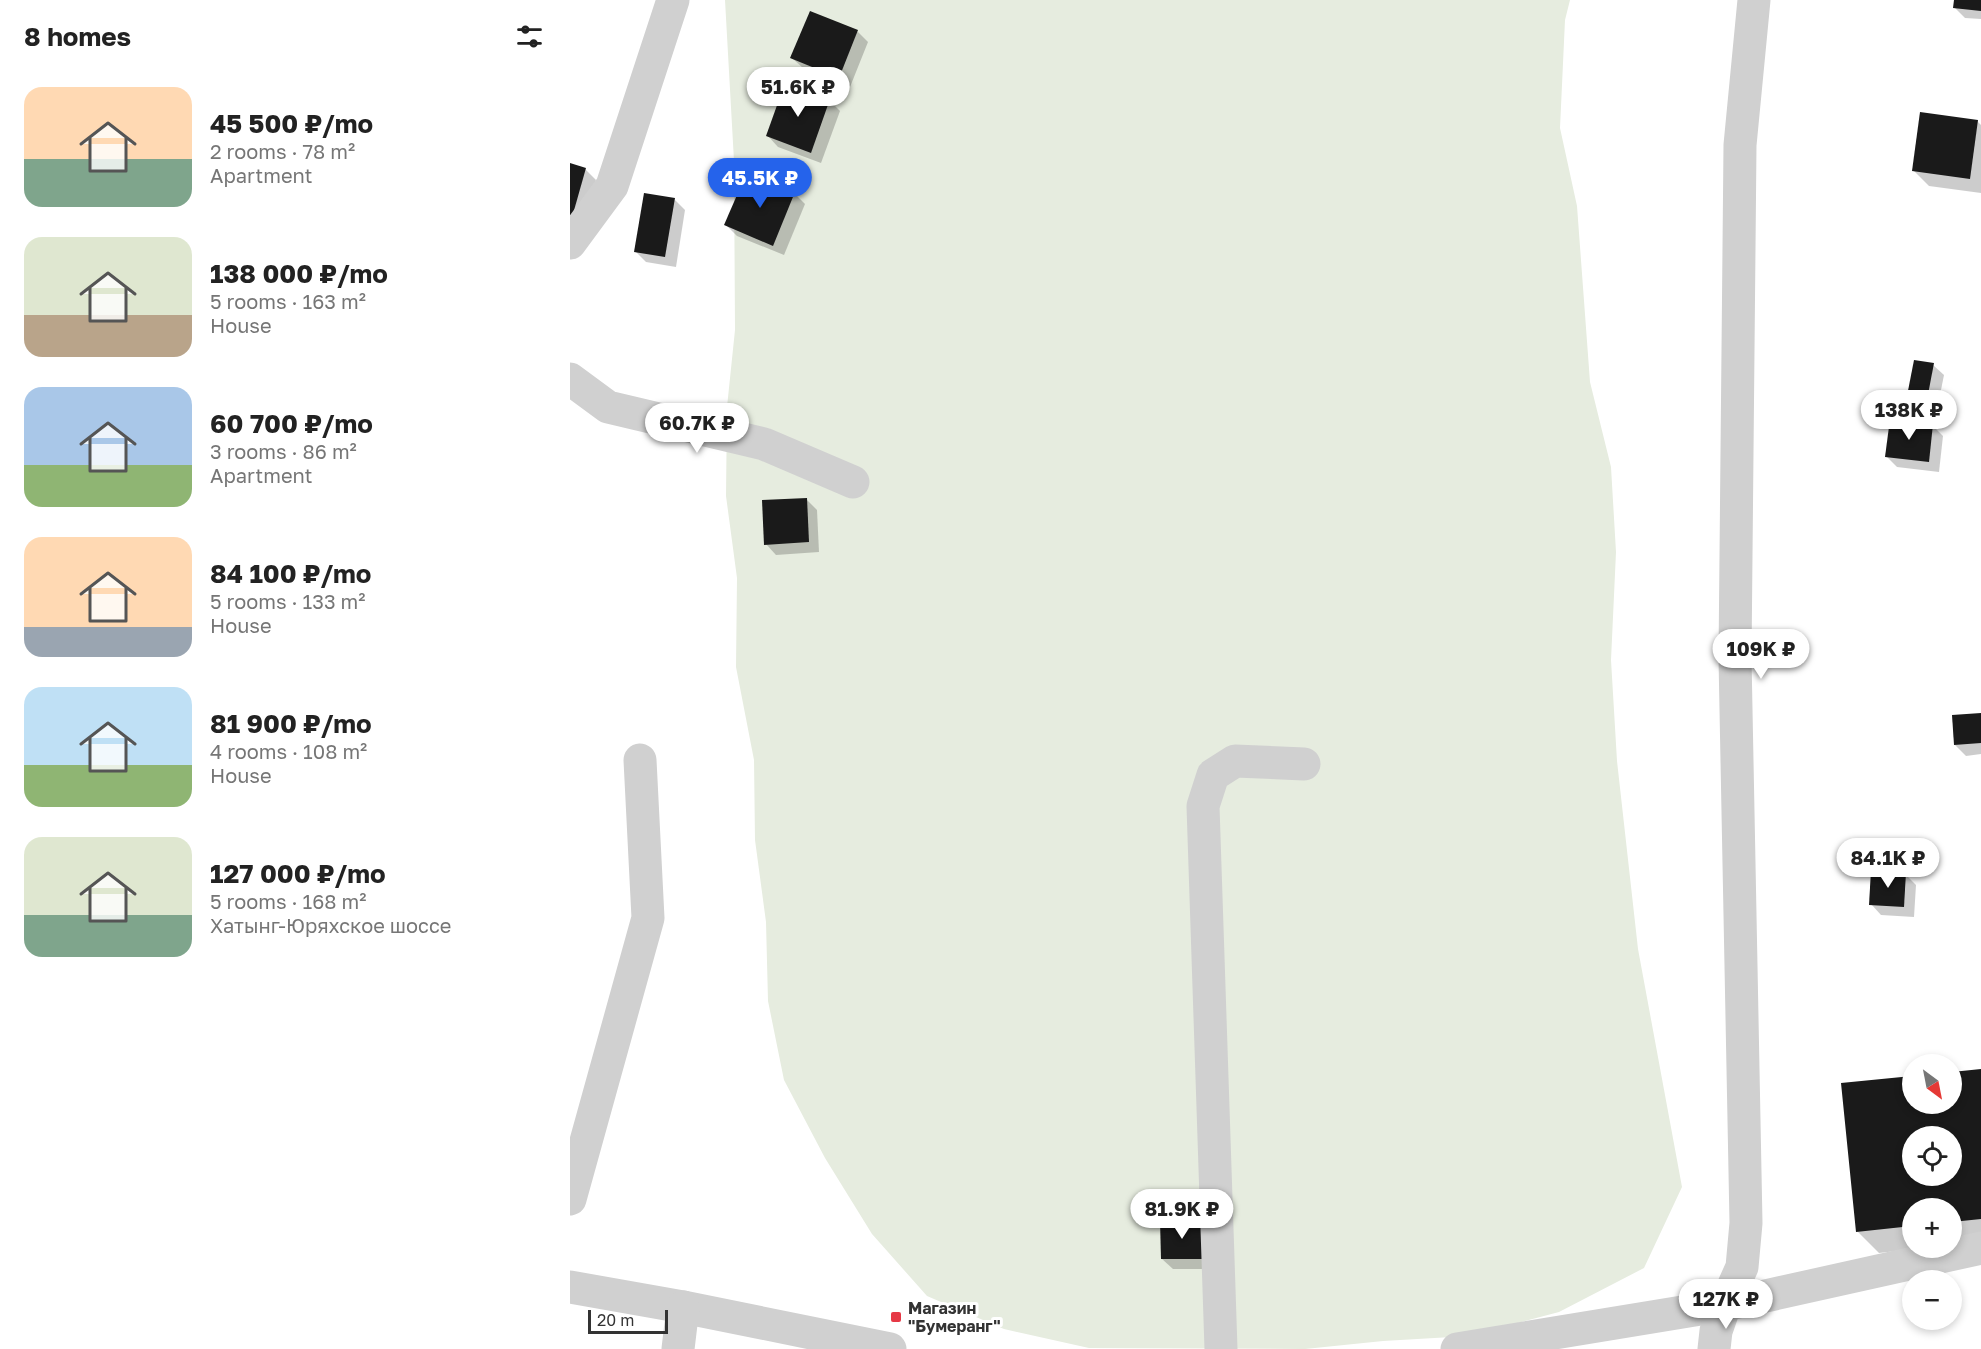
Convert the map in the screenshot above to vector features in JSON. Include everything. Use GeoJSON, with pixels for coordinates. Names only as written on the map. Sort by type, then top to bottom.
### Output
{"type":"FeatureCollection","features":[{"type":"Feature","properties":{"kind":"street"},"geometry":{"type":"LineString","coordinates":[[570,243],[612,186],[672,0]]}},
{"type":"Feature","properties":{"kind":"street"},"geometry":{"type":"LineString","coordinates":[[1714,1349],[1716,1332],[1725,1305],[1742,1267],[1746,1223],[1735,658],[1740,145],[1754,0]]}},
{"type":"Feature","properties":{"kind":"street"},"geometry":{"type":"LineString","coordinates":[[570,379],[608,407],[764,444],[852,482]]}},
{"type":"Feature","properties":{"kind":"street"},"geometry":{"type":"LineString","coordinates":[[570,1199],[648,918],[640,760]]}},
{"type":"Feature","properties":{"kind":"street"},"geometry":{"type":"LineString","coordinates":[[1221,1349],[1203,806],[1213,775],[1235,761],[1304,764]]}},
{"type":"Feature","properties":{"kind":"street"},"geometry":{"type":"LineString","coordinates":[[1457,1349],[1725,1305],[1981,1248]]}},
{"type":"Feature","properties":{"kind":"street"},"geometry":{"type":"LineString","coordinates":[[570,1287],[683,1307],[890,1349]]}},
{"type":"Feature","properties":{"kind":"street"},"geometry":{"type":"LineString","coordinates":[[678,1349],[683,1307]]}},
{"type":"Feature","properties":{"kind":"shaded area"},"geometry":{"type":"Polygon","coordinates":[[[725,0],[1570,0],[1565,20],[1560,128],[1577,206],[1590,382],[1611,467],[1616,552],[1611,660],[1617,761],[1638,949],[1682,1187],[1644,1268],[1559,1312],[1469,1336],[1383,1341],[1305,1349],[1089,1348],[1004,1329],[927,1296],[872,1234],[825,1158],[784,1080],[768,1001],[766,922],[755,840],[754,760],[736,667],[737,578],[726,496],[727,407],[735,330],[734,161],[725,0]]]}},
{"type":"Feature","properties":{"kind":"building"},"geometry":{"type":"Polygon","coordinates":[[[1954,0],[1981,0],[1981,11],[1953,8],[1954,0]]]}},
{"type":"Feature","properties":{"kind":"building"},"geometry":{"type":"Polygon","coordinates":[[[810,11],[858,30],[839,78],[790,58],[810,11]]]}},
{"type":"Feature","properties":{"kind":"building"},"geometry":{"type":"Polygon","coordinates":[[[785,83],[830,99],[811,153],[766,136],[785,83]]]}},
{"type":"Feature","properties":{"kind":"building"},"geometry":{"type":"Polygon","coordinates":[[[1920,112],[1978,120],[1970,179],[1912,171],[1920,112]]]}},
{"type":"Feature","properties":{"kind":"building"},"geometry":{"type":"Polygon","coordinates":[[[570,163],[586,168],[571,221],[570,220],[570,163]]]}},
{"type":"Feature","properties":{"kind":"building"},"geometry":{"type":"Polygon","coordinates":[[[747,172],[795,192],[773,246],[724,225],[747,172]]]}},
{"type":"Feature","properties":{"kind":"building"},"geometry":{"type":"Polygon","coordinates":[[[644,193],[675,198],[665,257],[634,252],[644,193]]]}},
{"type":"Feature","properties":{"kind":"building"},"geometry":{"type":"Polygon","coordinates":[[[1914,360],[1934,363],[1926,405],[1906,401],[1914,360]]]}},
{"type":"Feature","properties":{"kind":"building"},"geometry":{"type":"Polygon","coordinates":[[[1890,419],[1933,424],[1929,462],[1885,457],[1890,419]]]}},
{"type":"Feature","properties":{"kind":"building"},"geometry":{"type":"Polygon","coordinates":[[[807,498],[809,542],[764,545],[762,500],[807,498]]]}},
{"type":"Feature","properties":{"kind":"building"},"geometry":{"type":"Polygon","coordinates":[[[1981,713],[1981,743],[1954,745],[1952,715],[1981,713]]]}},
{"type":"Feature","properties":{"kind":"building"},"geometry":{"type":"Polygon","coordinates":[[[1871,870],[1906,872],[1904,907],[1869,905],[1871,870]]]}},
{"type":"Feature","properties":{"kind":"building"},"geometry":{"type":"Polygon","coordinates":[[[1981,1069],[1981,1219],[1962,1221],[1962,1198],[1902,1198],[1902,1227],[1856,1232],[1841,1083],[1902,1077],[1902,1114],[1962,1114],[1962,1071],[1981,1069]]]}},
{"type":"Feature","properties":{"kind":"building"},"geometry":{"type":"Polygon","coordinates":[[[1160,1220],[1204,1220],[1205,1259],[1161,1259],[1160,1220]]]}},
{"type":"Feature","properties":{"kind":"place","name":"Магазин \"Бумеранг\""},"geometry":{"type":"Point","coordinates":[896,1317]}}]}
